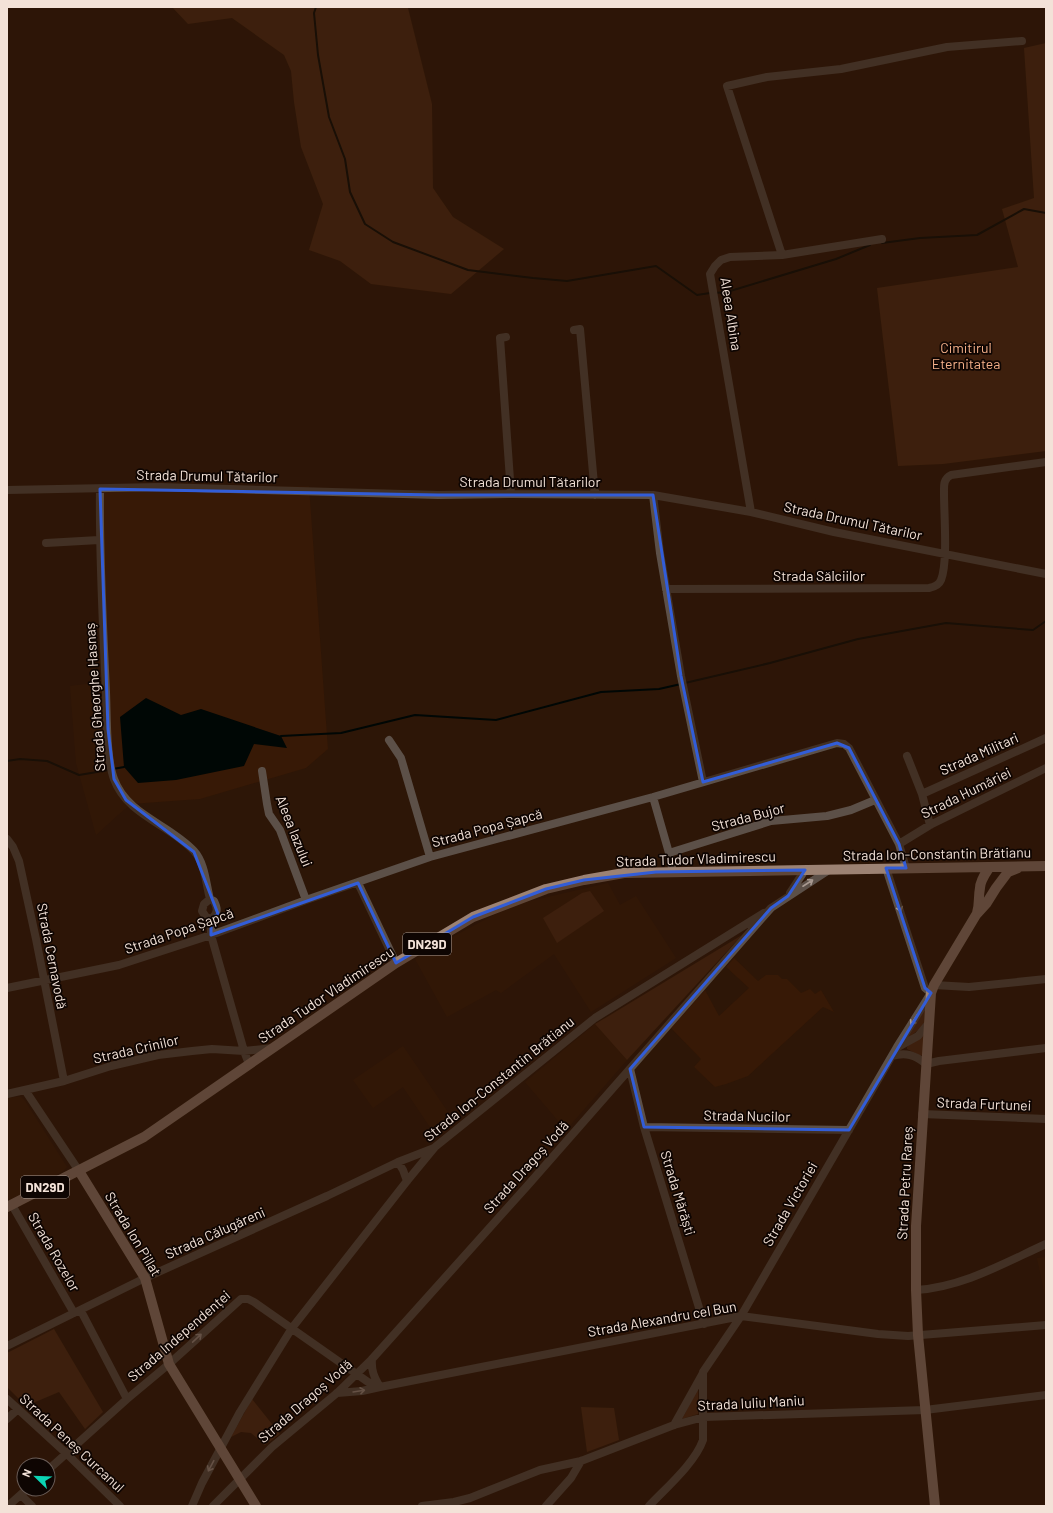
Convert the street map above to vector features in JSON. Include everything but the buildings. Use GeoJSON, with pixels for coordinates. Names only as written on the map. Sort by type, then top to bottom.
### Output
{"type":"FeatureCollection","features":[{"type":"Feature","properties":{"kind":"main road","name":"Strada Ion-Constantin Brătianu"},"geometry":{"type":"LineString","coordinates":[[829,870],[1046,866]]}},
{"type":"Feature","properties":{"kind":"main road"},"geometry":{"type":"LineString","coordinates":[[959,867],[972,873],[980,888]]}},
{"type":"Feature","properties":{"kind":"main road","name":"Strada Victoriei"},"geometry":{"type":"LineString","coordinates":[[932,989],[976,915],[986,904],[992,893],[1008,872],[1020,867]]}},
{"type":"Feature","properties":{"kind":"main road","name":"Strada Victoriei"},"geometry":{"type":"LineString","coordinates":[[976,915],[980,903],[980,888],[983,877],[989,868]]}},
{"type":"Feature","properties":{"kind":"main road"},"geometry":{"type":"LineString","coordinates":[[989,868],[992,878],[992,893]]}},
{"type":"Feature","properties":{"kind":"main road","name":"Strada Tudor Vladimirescu"},"geometry":{"type":"LineString","coordinates":[[9,1206],[144,1137],[396,963],[473,917],[546,889],[624,873],[829,870]]}},
{"type":"Feature","properties":{"kind":"main road","name":"Strada Petru Rareș"},"geometry":{"type":"LineString","coordinates":[[932,989],[928,1024],[922,1114],[920,1181],[916,1226],[916,1290],[918,1335],[935,1506]]}},
{"type":"Feature","properties":{"kind":"main road","name":"Strada Ion Pillat"},"geometry":{"type":"LineString","coordinates":[[79,1171],[145,1278],[169,1364],[256,1506]]}},
{"type":"Feature","properties":{"kind":"street"},"geometry":{"type":"LineString","coordinates":[[782,255],[727,86],[768,77],[841,69],[946,48],[1022,41]]}},
{"type":"Feature","properties":{"kind":"street","name":"Aleea Albina"},"geometry":{"type":"LineString","coordinates":[[752,512],[710,274],[714,266],[721,260],[730,257],[782,255],[882,239]]}},
{"type":"Feature","properties":{"kind":"street"},"geometry":{"type":"LineString","coordinates":[[574,330],[580,329],[595,495]]}},
{"type":"Feature","properties":{"kind":"street"},"geometry":{"type":"LineString","coordinates":[[506,337],[500,338],[511,494]]}},
{"type":"Feature","properties":{"kind":"street"},"geometry":{"type":"LineString","coordinates":[[944,553],[944,482],[947,477],[1046,462]]}},
{"type":"Feature","properties":{"kind":"street","name":"Strada Drumul Tătarilor"},"geometry":{"type":"LineString","coordinates":[[7,490],[160,488],[438,496],[511,494],[653,495],[752,512],[834,532],[1046,574]]}},
{"type":"Feature","properties":{"kind":"street","name":"Strada Gheorghe Hasnaș"},"geometry":{"type":"LineString","coordinates":[[100,489],[99,540],[110,762],[114,779],[126,800],[194,852],[202,865],[210,899]]}},
{"type":"Feature","properties":{"kind":"street"},"geometry":{"type":"LineString","coordinates":[[653,495],[666,589],[681,676],[703,782]]}},
{"type":"Feature","properties":{"kind":"street"},"geometry":{"type":"LineString","coordinates":[[46,543],[99,540]]}},
{"type":"Feature","properties":{"kind":"street","name":"Strada Sălciilor"},"geometry":{"type":"LineString","coordinates":[[666,589],[922,590],[937,586],[941,581],[944,568],[944,553]]}},
{"type":"Feature","properties":{"kind":"street","name":"Strada Militari"},"geometry":{"type":"LineString","coordinates":[[922,794],[1046,738]]}},
{"type":"Feature","properties":{"kind":"street"},"geometry":{"type":"LineString","coordinates":[[389,740],[401,758],[430,857]]}},
{"type":"Feature","properties":{"kind":"street","name":"Strada Popa Șapcă"},"geometry":{"type":"LineString","coordinates":[[7,988],[44,982],[119,965],[211,935],[430,857],[653,797],[837,743],[844,744],[849,748],[899,844],[906,868]]}},
{"type":"Feature","properties":{"kind":"street"},"geometry":{"type":"LineString","coordinates":[[907,756],[922,794],[930,825]]}},
{"type":"Feature","properties":{"kind":"street","name":"Strada Humăriei"},"geometry":{"type":"LineString","coordinates":[[899,844],[930,825],[1046,768]]}},
{"type":"Feature","properties":{"kind":"street","name":"Aleea Iazului"},"geometry":{"type":"LineString","coordinates":[[262,771],[266,804],[270,814],[280,830],[306,900]]}},
{"type":"Feature","properties":{"kind":"street"},"geometry":{"type":"LineString","coordinates":[[653,797],[673,872]]}},
{"type":"Feature","properties":{"kind":"street","name":"Strada Bujor"},"geometry":{"type":"LineString","coordinates":[[669,853],[771,822],[827,816],[851,810],[875,800]]}},
{"type":"Feature","properties":{"kind":"street","name":"Strada Cernavodă"},"geometry":{"type":"LineString","coordinates":[[7,840],[13,847],[19,861],[64,1081]]}},
{"type":"Feature","properties":{"kind":"street"},"geometry":{"type":"LineString","coordinates":[[886,868],[925,988],[969,987],[1046,979]]}},
{"type":"Feature","properties":{"kind":"street"},"geometry":{"type":"LineString","coordinates":[[788,896],[805,870]]}},
{"type":"Feature","properties":{"kind":"street","name":"Strada Dragoș Vodă"},"geometry":{"type":"LineString","coordinates":[[214,1506],[272,1447],[337,1393],[372,1359],[528,1185],[771,908],[829,870]]}},
{"type":"Feature","properties":{"kind":"street"},"geometry":{"type":"LineString","coordinates":[[358,883],[396,963]]}},
{"type":"Feature","properties":{"kind":"street"},"geometry":{"type":"LineString","coordinates":[[211,919],[206,917],[202,911],[204,904],[210,899],[214,901],[217,912],[211,919],[211,935],[244,1051],[250,1064]]}},
{"type":"Feature","properties":{"kind":"street","name":"Strada Ion-Constantin Brătianu"},"geometry":{"type":"LineString","coordinates":[[192,1506],[202,1483],[240,1412],[292,1328],[435,1147],[595,1018],[771,908]]}},
{"type":"Feature","properties":{"kind":"street","name":"Strada Victoriei"},"geometry":{"type":"LineString","coordinates":[[674,1425],[703,1372],[741,1316],[932,989]]}},
{"type":"Feature","properties":{"kind":"street"},"geometry":{"type":"LineString","coordinates":[[897,1047],[918,1036],[928,1024]]}},
{"type":"Feature","properties":{"kind":"street","name":"Strada Crinilor"},"geometry":{"type":"LineString","coordinates":[[7,1094],[64,1081],[111,1066],[158,1055],[205,1050],[244,1051],[273,1048]]}},
{"type":"Feature","properties":{"kind":"street"},"geometry":{"type":"LineString","coordinates":[[892,1056],[906,1054],[912,1055],[926,1064],[939,1061],[1046,1048]]}},
{"type":"Feature","properties":{"kind":"street","name":"Strada Mărăști"},"geometry":{"type":"LineString","coordinates":[[630,1069],[644,1127],[704,1324]]}},
{"type":"Feature","properties":{"kind":"street","name":"Strada Ion Pillat"},"geometry":{"type":"LineString","coordinates":[[25,1090],[79,1171]]}},
{"type":"Feature","properties":{"kind":"street","name":"Strada Furtunei"},"geometry":{"type":"LineString","coordinates":[[922,1114],[1046,1119]]}},
{"type":"Feature","properties":{"kind":"street","name":"Strada Nucilor"},"geometry":{"type":"LineString","coordinates":[[644,1127],[849,1130]]}},
{"type":"Feature","properties":{"kind":"street","name":"Strada Călugăreni"},"geometry":{"type":"LineString","coordinates":[[7,1346],[145,1278],[327,1196],[398,1162],[435,1147]]}},
{"type":"Feature","properties":{"kind":"street"},"geometry":{"type":"LineString","coordinates":[[398,1162],[407,1181]]}},
{"type":"Feature","properties":{"kind":"street","name":"Strada Rozelor"},"geometry":{"type":"LineString","coordinates":[[9,1206],[77,1312],[127,1399]]}},
{"type":"Feature","properties":{"kind":"street"},"geometry":{"type":"LineString","coordinates":[[916,1290],[931,1289],[965,1281],[1046,1244]]}},
{"type":"Feature","properties":{"kind":"street","name":"Strada Independenței"},"geometry":{"type":"LineString","coordinates":[[56,1463],[127,1399],[169,1364],[241,1298],[254,1302],[357,1374]]}},
{"type":"Feature","properties":{"kind":"street","name":"Strada Alexandru cel Bun"},"geometry":{"type":"LineString","coordinates":[[337,1393],[362,1391],[380,1386],[741,1316],[878,1334],[918,1335],[1046,1325]]}},
{"type":"Feature","properties":{"kind":"street"},"geometry":{"type":"LineString","coordinates":[[372,1359],[371,1368],[374,1377],[380,1386]]}},
{"type":"Feature","properties":{"kind":"street"},"geometry":{"type":"LineString","coordinates":[[649,1506],[676,1478],[700,1448],[703,1440],[704,1417],[703,1372]]}},
{"type":"Feature","properties":{"kind":"street"},"geometry":{"type":"LineString","coordinates":[[357,1374],[368,1382],[380,1386]]}},
{"type":"Feature","properties":{"kind":"street","name":"Strada Iuliu Maniu"},"geometry":{"type":"LineString","coordinates":[[422,1506],[454,1502],[470,1498],[540,1470],[581,1461],[674,1425],[704,1417],[925,1410],[1046,1395]]}},
{"type":"Feature","properties":{"kind":"street","name":"Strada Peneș Curcanul"},"geometry":{"type":"LineString","coordinates":[[7,1399],[67,1454],[120,1506]]}},
{"type":"Feature","properties":{"kind":"street"},"geometry":{"type":"LineString","coordinates":[[7,1419],[18,1409]]}},
{"type":"Feature","properties":{"kind":"street"},"geometry":{"type":"LineString","coordinates":[[546,1506],[571,1478],[581,1461]]}},
{"type":"Feature","properties":{"kind":"street"},"geometry":{"type":"LineString","coordinates":[[8,1506],[18,1497]]}},
{"type":"Feature","properties":{"kind":"street"},"geometry":{"type":"LineString","coordinates":[[27,1497],[32,1506]]}},
{"type":"Feature","properties":{"kind":"highlighted area"},"geometry":{"type":"Polygon","coordinates":[[[100,489],[438,495],[653,495],[681,676],[703,782],[825,745],[837,743],[849,748],[899,844],[906,868],[886,868],[925,988],[931,993],[849,1130],[644,1127],[630,1069],[771,908],[788,896],[805,870],[656,872],[584,880],[546,889],[473,917],[396,963],[358,883],[211,935],[211,919],[218,914],[194,852],[126,800],[114,779],[108,729],[100,489]]]}},
{"type":"Feature","properties":{"kind":"shaded area"},"geometry":{"type":"Polygon","coordinates":[[[309,486],[328,749],[306,768],[200,799],[131,804],[96,835],[76,763],[70,686],[108,681],[100,489],[309,486]]]}},
{"type":"Feature","properties":{"kind":"shaded area"},"geometry":{"type":"Polygon","coordinates":[[[146,698],[181,715],[201,709],[281,736],[287,748],[254,744],[244,766],[176,780],[138,783],[124,767],[120,717],[146,698]]]}},
{"type":"Feature","properties":{"kind":"shaded area"},"geometry":{"type":"Polygon","coordinates":[[[608,883],[620,905],[636,896],[676,958],[591,1012],[554,954],[501,993],[496,990],[447,1017],[415,959],[439,944],[494,915],[522,903],[608,883]]]}},
{"type":"Feature","properties":{"kind":"shaded area"},"geometry":{"type":"Polygon","coordinates":[[[734,958],[758,981],[766,975],[778,975],[782,979],[787,979],[801,993],[810,989],[815,994],[821,990],[834,1012],[823,1007],[748,1076],[715,1087],[694,1067],[701,1059],[671,1028],[705,990],[719,1016],[749,988],[726,967],[734,958]]]}},
{"type":"Feature","properties":{"kind":"shaded area"},"geometry":{"type":"Polygon","coordinates":[[[595,1024],[627,1060],[566,1130],[525,1082],[595,1024]]]}},
{"type":"Feature","properties":{"kind":"shaded area"},"geometry":{"type":"Polygon","coordinates":[[[403,1046],[454,1121],[436,1136],[403,1087],[373,1108],[353,1080],[403,1046]]]}},
{"type":"Feature","properties":{"kind":"shaded area"},"geometry":{"type":"Polygon","coordinates":[[[21,1097],[25,1101],[67,1167],[36,1187],[9,1200],[7,1197],[7,1098],[21,1097]]]}},
{"type":"Feature","properties":{"kind":"shaded area"},"geometry":{"type":"Polygon","coordinates":[[[1046,1257],[1046,1301],[1037,1258],[1046,1257]]]}},
{"type":"Feature","properties":{"kind":"green space"},"geometry":{"type":"Polygon","coordinates":[[[172,7],[409,7],[408,8],[432,104],[433,188],[453,217],[504,249],[451,294],[371,284],[340,261],[309,250],[323,204],[301,147],[291,71],[284,55],[232,18],[188,24],[172,7]]]}},
{"type":"Feature","properties":{"kind":"green space","name":"Cimitirul Eternitatea"},"geometry":{"type":"Polygon","coordinates":[[[1046,43],[1046,451],[943,464],[898,466],[877,288],[1018,267],[1002,209],[1034,198],[1024,48],[1046,43]]]}},
{"type":"Feature","properties":{"kind":"green space"},"geometry":{"type":"Polygon","coordinates":[[[590,891],[604,911],[557,943],[543,918],[582,893],[590,891]]]}},
{"type":"Feature","properties":{"kind":"green space"},"geometry":{"type":"Polygon","coordinates":[[[742,935],[627,1060],[595,1024],[607,1017],[742,935]]]}},
{"type":"Feature","properties":{"kind":"green space"},"geometry":{"type":"Polygon","coordinates":[[[926,1006],[924,1025],[906,1040],[905,1038],[926,1006]]]}},
{"type":"Feature","properties":{"kind":"green space"},"geometry":{"type":"Polygon","coordinates":[[[921,1034],[924,1036],[923,1054],[921,1056],[907,1049],[907,1047],[921,1034]]]}},
{"type":"Feature","properties":{"kind":"green space"},"geometry":{"type":"Polygon","coordinates":[[[54,1329],[103,1412],[85,1429],[59,1392],[26,1406],[7,1387],[7,1353],[54,1329]]]}},
{"type":"Feature","properties":{"kind":"green space"},"geometry":{"type":"Polygon","coordinates":[[[698,1389],[698,1414],[682,1419],[698,1389]]]}},
{"type":"Feature","properties":{"kind":"green space"},"geometry":{"type":"Polygon","coordinates":[[[252,1399],[280,1434],[265,1445],[251,1433],[241,1432],[231,1437],[252,1399]]]}},
{"type":"Feature","properties":{"kind":"green space"},"geometry":{"type":"Polygon","coordinates":[[[581,1407],[614,1408],[619,1440],[587,1452],[581,1407]]]}},
{"type":"Feature","properties":{"kind":"waterway"},"geometry":{"type":"LineString","coordinates":[[316,7],[314,13],[318,55],[329,117],[345,159],[350,192],[365,224],[393,242],[468,270],[567,281],[656,266],[697,295],[710,293]]}},
{"type":"Feature","properties":{"kind":"waterway"},"geometry":{"type":"LineString","coordinates":[[882,243],[920,238],[977,235],[1024,209],[1046,213]]}},
{"type":"Feature","properties":{"kind":"waterway"},"geometry":{"type":"LineString","coordinates":[[714,293],[727,292],[836,259],[870,245]]}},
{"type":"Feature","properties":{"kind":"waterway"},"geometry":{"type":"LineString","coordinates":[[685,683],[770,663],[858,639],[946,623],[1033,630],[1046,621]]}},
{"type":"Feature","properties":{"kind":"waterway"},"geometry":{"type":"LineString","coordinates":[[281,736],[341,733],[415,715],[496,720],[601,692],[659,689],[681,684]]}},
{"type":"Feature","properties":{"kind":"waterway"},"geometry":{"type":"LineString","coordinates":[[7,761],[20,759],[47,761],[79,775],[109,770]]}},
{"type":"Feature","properties":{"kind":"waterway"},"geometry":{"type":"LineString","coordinates":[[113,769],[124,767]]}}]}
